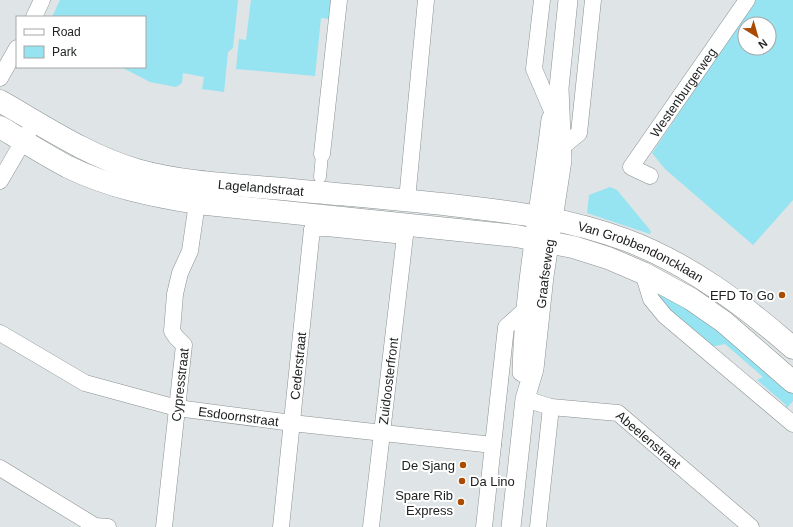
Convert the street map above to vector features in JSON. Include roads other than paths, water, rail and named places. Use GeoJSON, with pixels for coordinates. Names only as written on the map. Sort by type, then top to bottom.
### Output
{"type":"FeatureCollection","features":[{"type":"Feature","properties":{"kind":"main road","name":"Lagelandstraat"},"geometry":{"type":"LineString","coordinates":[[0,101],[79,146],[106,159],[147,172],[199,181],[407,200],[546,217]]}},
{"type":"Feature","properties":{"kind":"main road","name":"Lagelandstraat"},"geometry":{"type":"LineString","coordinates":[[0,127],[65,165],[97,179],[139,192],[197,203],[336,216],[542,240]]}},
{"type":"Feature","properties":{"kind":"main road","name":"Van Grobbendoncklaan"},"geometry":{"type":"LineString","coordinates":[[546,217],[575,223],[627,240],[669,260],[705,280],[739,304],[793,348]]}},
{"type":"Feature","properties":{"kind":"main road","name":"Van Grobbendoncklaan"},"geometry":{"type":"LineString","coordinates":[[542,240],[573,247],[608,258],[643,273],[691,300],[724,322],[793,382]]}},
{"type":"Feature","properties":{"kind":"street"},"geometry":{"type":"LineString","coordinates":[[34,16],[42,0]]}},
{"type":"Feature","properties":{"kind":"street"},"geometry":{"type":"LineString","coordinates":[[320,176],[339,0]]}},
{"type":"Feature","properties":{"kind":"street"},"geometry":{"type":"LineString","coordinates":[[407,200],[426,0]]}},
{"type":"Feature","properties":{"kind":"street"},"geometry":{"type":"LineString","coordinates":[[542,0],[534,69],[552,111]]}},
{"type":"Feature","properties":{"kind":"street","name":"Graafseweg"},"geometry":{"type":"LineString","coordinates":[[546,217],[561,167],[559,88],[568,0]]}},
{"type":"Feature","properties":{"kind":"street"},"geometry":{"type":"LineString","coordinates":[[561,148],[579,133],[593,0]]}},
{"type":"Feature","properties":{"kind":"street","name":"Westenburgerweg"},"geometry":{"type":"LineString","coordinates":[[650,176],[631,167],[747,0]]}},
{"type":"Feature","properties":{"kind":"street"},"geometry":{"type":"LineString","coordinates":[[0,78],[16,50]]}},
{"type":"Feature","properties":{"kind":"street","name":"Graafseweg"},"geometry":{"type":"LineString","coordinates":[[525,399],[522,371],[525,310],[546,217],[552,111],[559,88]]}},
{"type":"Feature","properties":{"kind":"street"},"geometry":{"type":"LineString","coordinates":[[0,181],[35,121]]}},
{"type":"Feature","properties":{"kind":"street","name":"Cypresstraat"},"geometry":{"type":"LineString","coordinates":[[164,527],[184,345],[172,331],[175,294],[180,273],[190,252],[197,203]]}},
{"type":"Feature","properties":{"kind":"street","name":"Cederstraat"},"geometry":{"type":"LineString","coordinates":[[281,527],[312,229],[327,228],[404,236]]}},
{"type":"Feature","properties":{"kind":"street","name":"Zuidoosterfront"},"geometry":{"type":"LineString","coordinates":[[371,527],[404,236]]}},
{"type":"Feature","properties":{"kind":"street","name":"Graafseweg"},"geometry":{"type":"LineString","coordinates":[[511,527],[525,399],[534,369],[544,276],[542,240]]}},
{"type":"Feature","properties":{"kind":"street","name":"Van Grobbendoncklaan"},"geometry":{"type":"LineString","coordinates":[[643,273],[651,299],[665,316],[793,424]]}},
{"type":"Feature","properties":{"kind":"street","name":"Graafseweg"},"geometry":{"type":"LineString","coordinates":[[484,527],[506,328],[525,310]]}},
{"type":"Feature","properties":{"kind":"street","name":"Esdoornstraat"},"geometry":{"type":"LineString","coordinates":[[0,333],[85,383],[177,408],[292,424],[493,445]]}},
{"type":"Feature","properties":{"kind":"street","name":"Abeelenstraat"},"geometry":{"type":"LineString","coordinates":[[525,399],[551,407],[618,413],[751,527]]}},
{"type":"Feature","properties":{"kind":"street"},"geometry":{"type":"LineString","coordinates":[[538,527],[551,407]]}},
{"type":"Feature","properties":{"kind":"street"},"geometry":{"type":"LineString","coordinates":[[0,468],[96,526],[108,527]]}},
{"type":"Feature","properties":{"kind":"place","name":"EFD To Go"},"geometry":{"type":"Point","coordinates":[782,295]}},
{"type":"Feature","properties":{"kind":"place","name":"De Sjang"},"geometry":{"type":"Point","coordinates":[463,465]}},
{"type":"Feature","properties":{"kind":"place","name":"Da Lino"},"geometry":{"type":"Point","coordinates":[462,481]}},
{"type":"Feature","properties":{"kind":"place","name":"Spare Rib Express"},"geometry":{"type":"Point","coordinates":[461,502]}}]}
